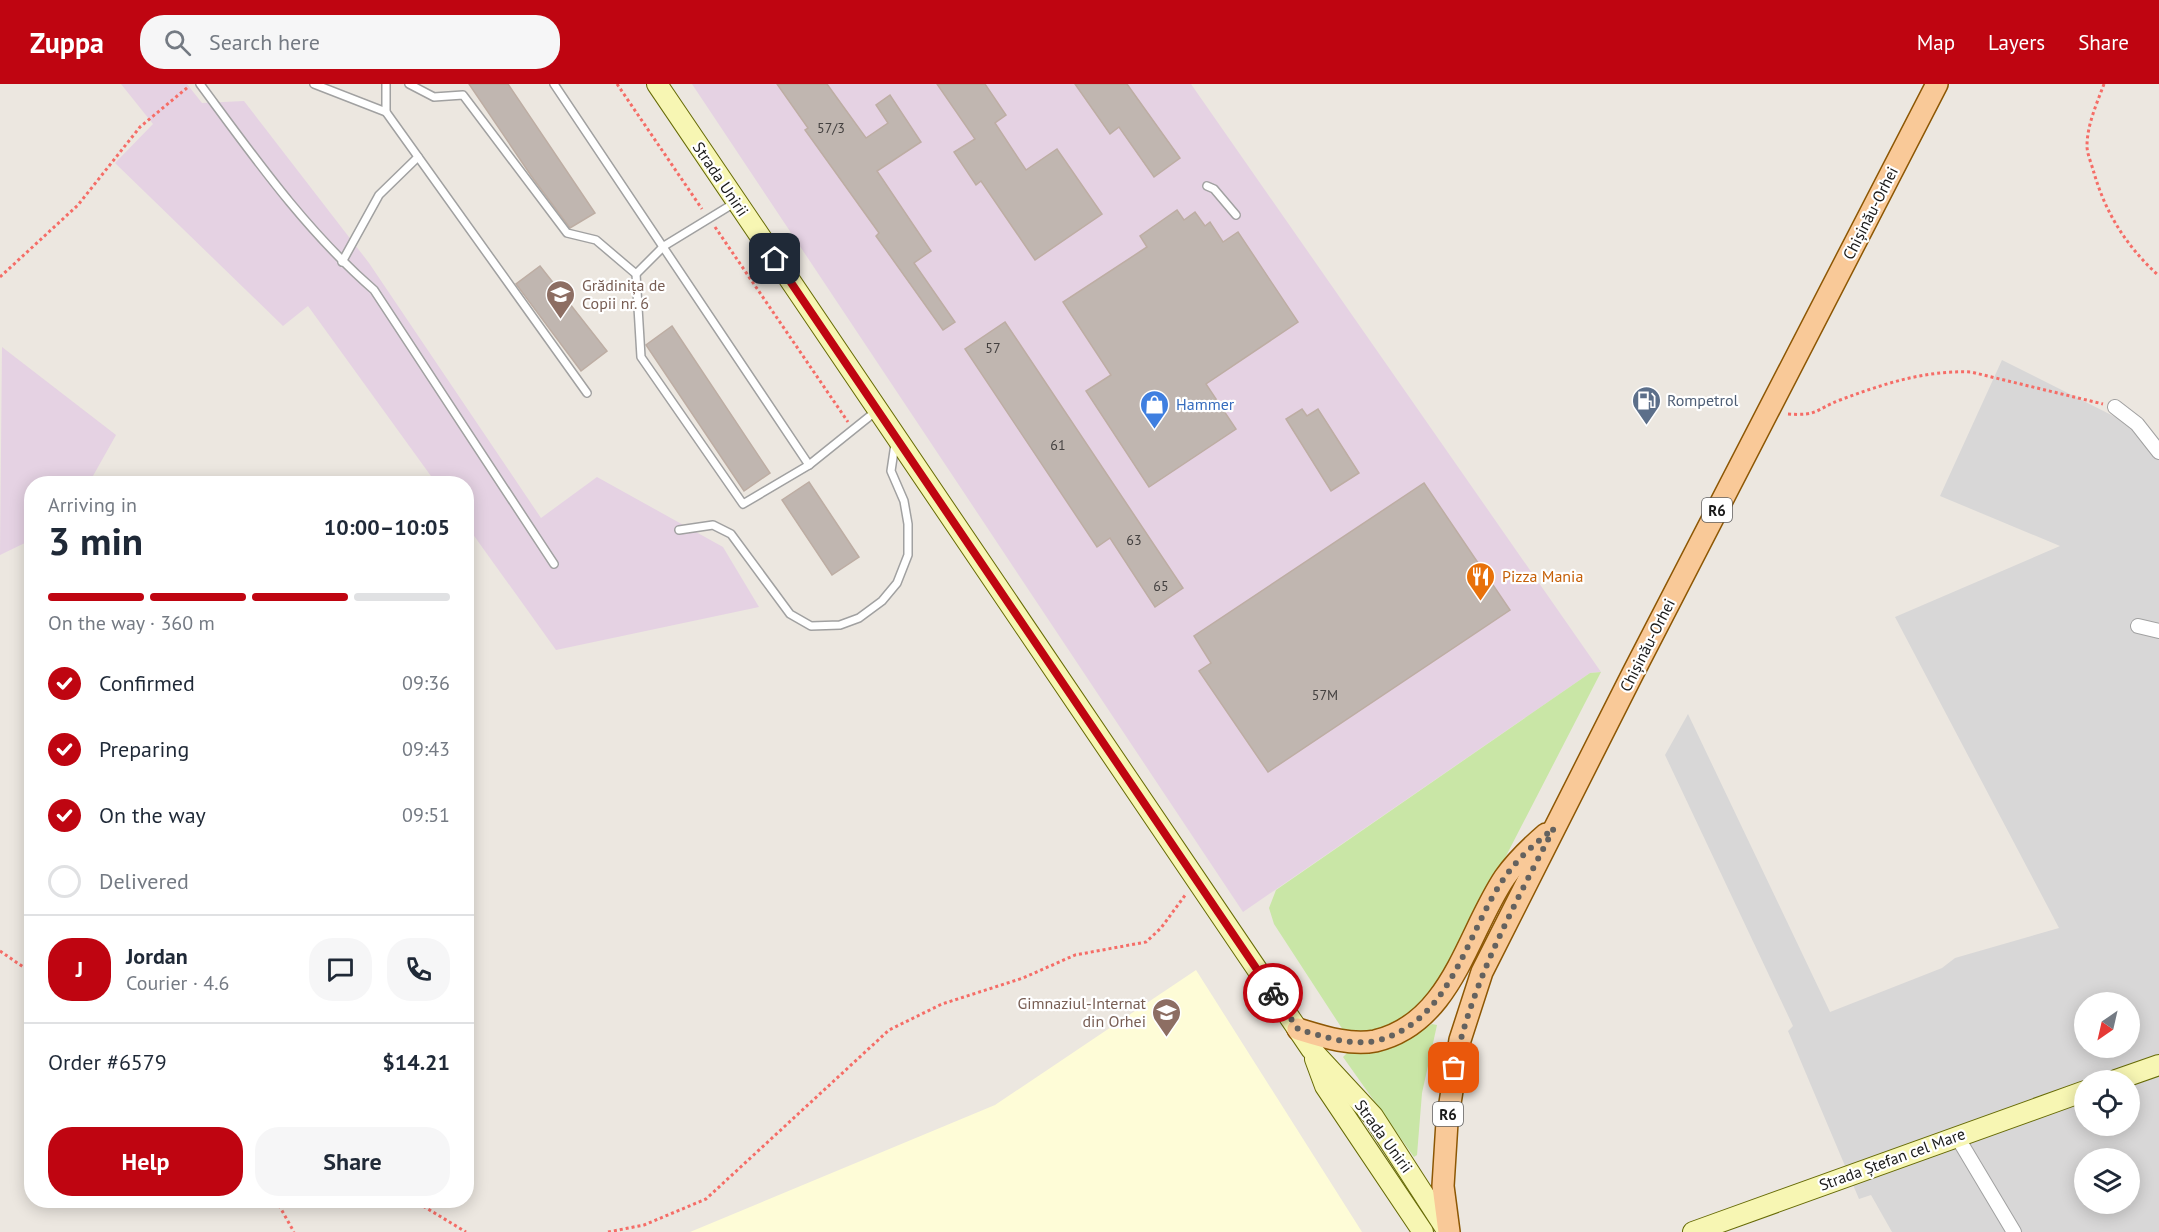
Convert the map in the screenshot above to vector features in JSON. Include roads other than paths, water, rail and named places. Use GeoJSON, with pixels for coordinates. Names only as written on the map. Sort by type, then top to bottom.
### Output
{"type":"FeatureCollection","features":[{"type":"Feature","properties":{"kind":"main road","name":"Chișinău-Orhei"},"geometry":{"type":"LineString","coordinates":[[1445,1221],[1443,1156],[1454,1068],[1468,1010],[1482,972],[1937,84]]}},
{"type":"Feature","properties":{"kind":"main road"},"geometry":{"type":"LineString","coordinates":[[1298,1029],[1355,1042],[1374,1041],[1407,1026],[1441,995],[1504,878],[1522,854],[1554,828]]}},
{"type":"Feature","properties":{"kind":"street","name":"Strada Unirii"},"geometry":{"type":"LineString","coordinates":[[657,84],[1311,1049],[1373,1116],[1445,1221]]}},
{"type":"Feature","properties":{"kind":"street"},"geometry":{"type":"LineString","coordinates":[[2115,407],[2137,424],[2159,452]]}},
{"type":"Feature","properties":{"kind":"street"},"geometry":{"type":"LineString","coordinates":[[2138,626],[2159,631]]}},
{"type":"Feature","properties":{"kind":"street","name":"Strada Unirii"},"geometry":{"type":"LineString","coordinates":[[1311,1049],[1325,1086],[1424,1232]]}},
{"type":"Feature","properties":{"kind":"street"},"geometry":{"type":"LineString","coordinates":[[2140,1072],[2159,1065]]}},
{"type":"Feature","properties":{"kind":"street","name":"Strada Ștefan cel Mare"},"geometry":{"type":"LineString","coordinates":[[1697,1231],[1956,1135],[2074,1095]]}},
{"type":"Feature","properties":{"kind":"street"},"geometry":{"type":"LineString","coordinates":[[1956,1135],[2014,1232]]}},
{"type":"Feature","properties":{"kind":"street"},"geometry":{"type":"LineString","coordinates":[[1405,1205],[1422,1216],[1445,1221]]}},
{"type":"Feature","properties":{"kind":"lane"},"geometry":{"type":"LineString","coordinates":[[200,84],[284,198],[342,262],[374,290],[554,564]]}},
{"type":"Feature","properties":{"kind":"lane"},"geometry":{"type":"LineString","coordinates":[[314,84],[386,112],[587,393]]}},
{"type":"Feature","properties":{"kind":"lane"},"geometry":{"type":"LineString","coordinates":[[386,84],[386,112]]}},
{"type":"Feature","properties":{"kind":"lane"},"geometry":{"type":"LineString","coordinates":[[410,84],[434,97],[463,95],[567,233],[596,240],[636,274],[641,357],[743,504],[809,465],[878,409]]}},
{"type":"Feature","properties":{"kind":"lane"},"geometry":{"type":"LineString","coordinates":[[554,84],[809,465]]}},
{"type":"Feature","properties":{"kind":"lane"},"geometry":{"type":"LineString","coordinates":[[342,262],[379,195],[418,157]]}},
{"type":"Feature","properties":{"kind":"lane"},"geometry":{"type":"LineString","coordinates":[[1207,186],[1214,189],[1236,215]]}},
{"type":"Feature","properties":{"kind":"lane"},"geometry":{"type":"LineString","coordinates":[[636,274],[664,246],[710,220],[736,202]]}},
{"type":"Feature","properties":{"kind":"lane"},"geometry":{"type":"LineString","coordinates":[[678,530],[713,525],[730,534],[790,614],[812,626],[840,625],[859,618],[882,601],[897,583],[908,555],[908,524],[904,501],[891,471],[896,439]]}},
{"type":"Feature","properties":{"kind":"place","name":"Grădinița de Copii nr. 6"},"geometry":{"type":"Point","coordinates":[561,320]}},
{"type":"Feature","properties":{"kind":"place","name":"Rompetrol"},"geometry":{"type":"Point","coordinates":[1646,426]}},
{"type":"Feature","properties":{"kind":"place","name":"Hammer"},"geometry":{"type":"Point","coordinates":[1155,430]}},
{"type":"Feature","properties":{"kind":"place","name":"Pizza Mania"},"geometry":{"type":"Point","coordinates":[1481,602]}},
{"type":"Feature","properties":{"kind":"place","name":"Gimnaziul-Internat din Orhei"},"geometry":{"type":"Point","coordinates":[1167,1038]}}]}
